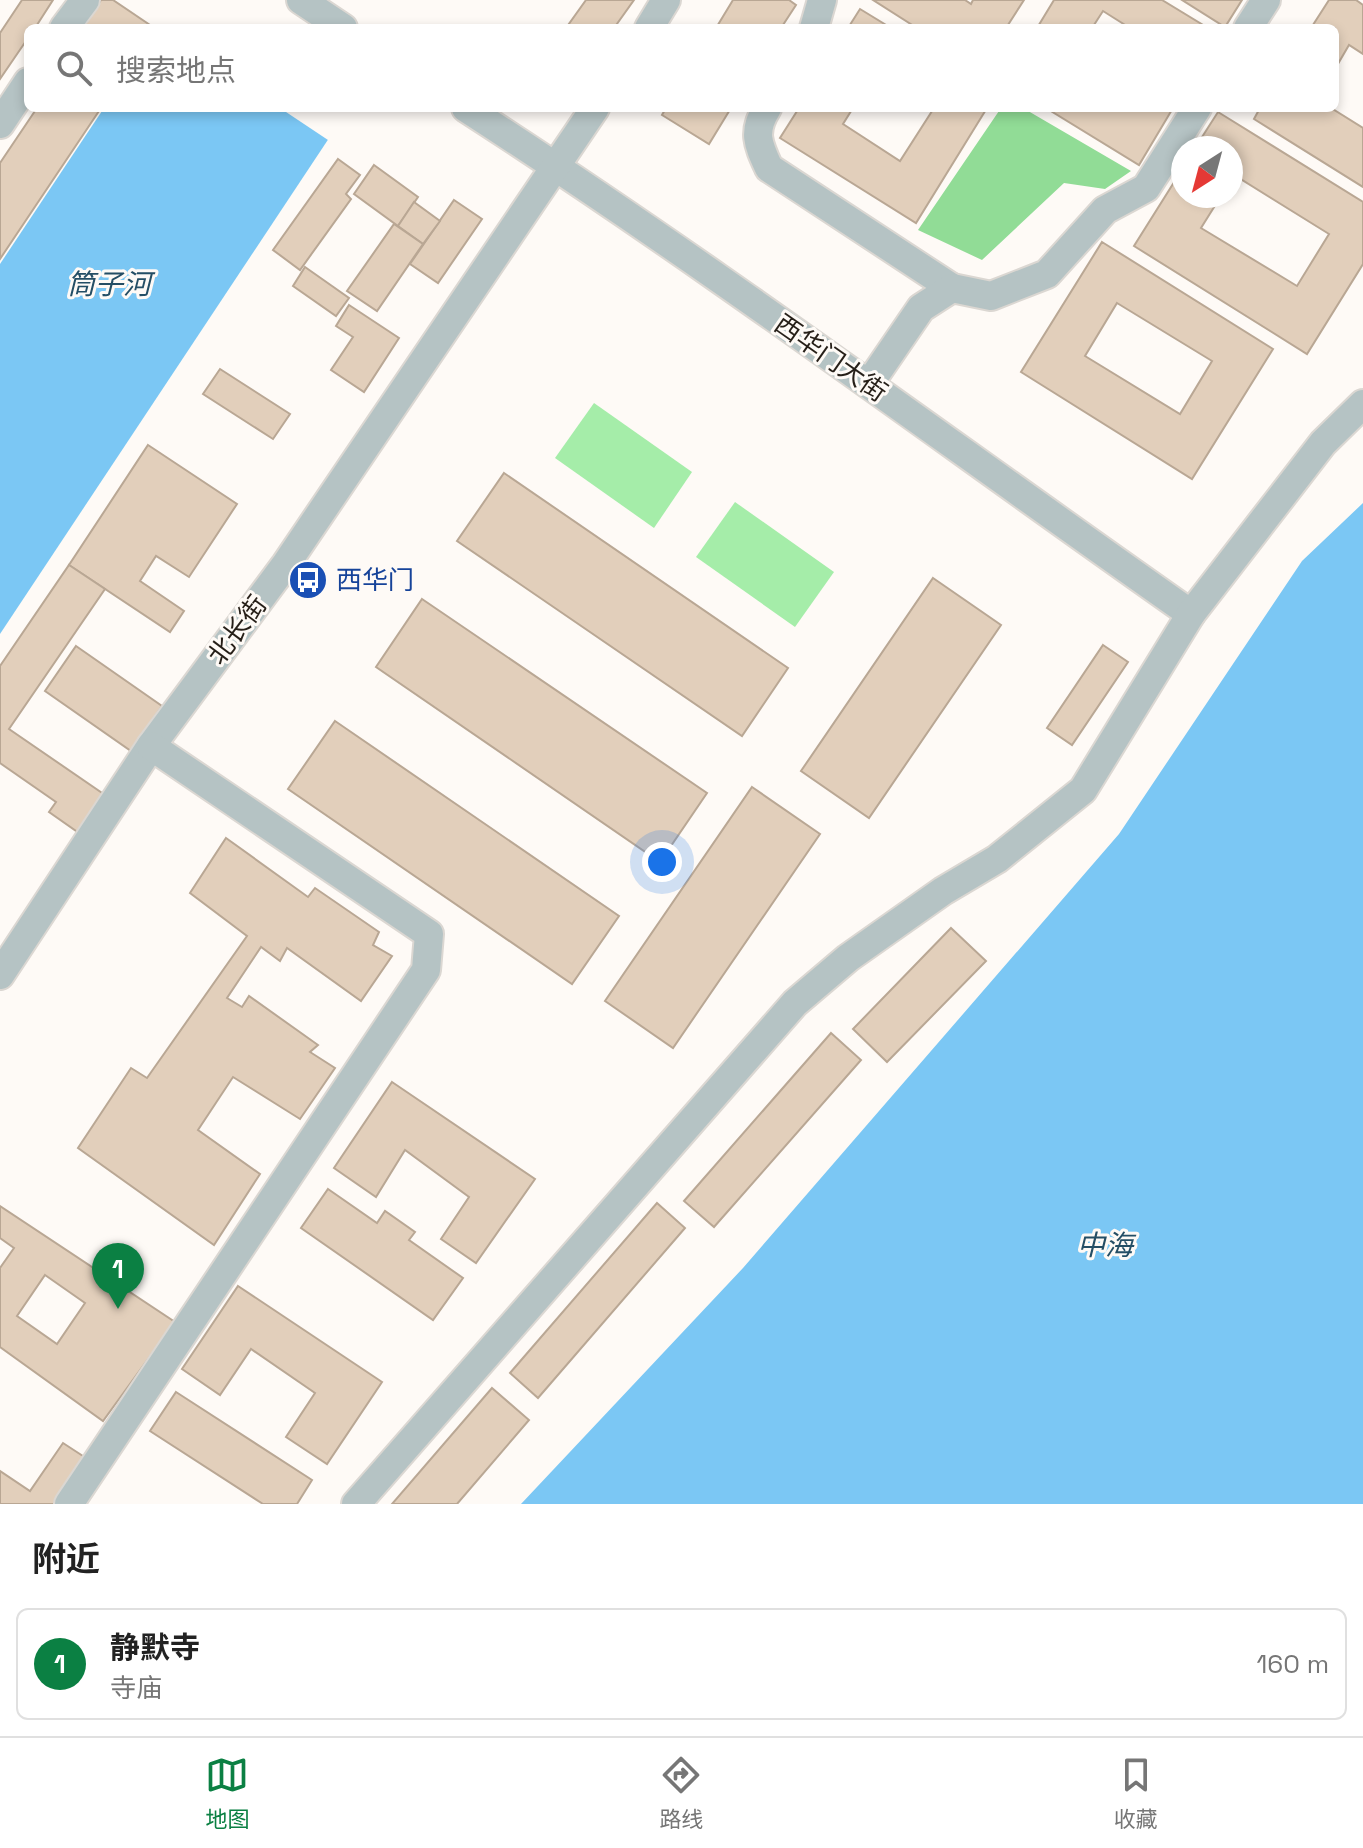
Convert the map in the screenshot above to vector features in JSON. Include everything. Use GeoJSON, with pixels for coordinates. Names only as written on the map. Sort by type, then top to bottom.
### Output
{"type":"FeatureCollection","features":[{"type":"Feature","properties":{"kind":"street"},"geometry":{"type":"LineString","coordinates":[[67,24],[85,0]]}},
{"type":"Feature","properties":{"kind":"street"},"geometry":{"type":"LineString","coordinates":[[301,0],[337,24]]}},
{"type":"Feature","properties":{"kind":"street"},"geometry":{"type":"LineString","coordinates":[[651,24],[666,0]]}},
{"type":"Feature","properties":{"kind":"street"},"geometry":{"type":"LineString","coordinates":[[815,24],[822,0]]}},
{"type":"Feature","properties":{"kind":"street"},"geometry":{"type":"LineString","coordinates":[[1251,24],[1266,0]]}},
{"type":"Feature","properties":{"kind":"street"},"geometry":{"type":"LineString","coordinates":[[0,124],[24,88]]}},
{"type":"Feature","properties":{"kind":"street","name":"西华门大街"},"geometry":{"type":"LineString","coordinates":[[472,112],[555,165],[869,384],[1191,614]]}},
{"type":"Feature","properties":{"kind":"street","name":"北长街"},"geometry":{"type":"LineString","coordinates":[[0,975],[151,746],[286,564],[592,112]]}},
{"type":"Feature","properties":{"kind":"street"},"geometry":{"type":"LineString","coordinates":[[764,112],[759,119],[757,141],[769,168],[952,288],[991,296],[1047,274],[1105,210],[1146,188],[1194,112]]}},
{"type":"Feature","properties":{"kind":"street"},"geometry":{"type":"LineString","coordinates":[[869,384],[921,308],[952,288]]}},
{"type":"Feature","properties":{"kind":"street"},"geometry":{"type":"LineString","coordinates":[[356,1504],[795,1003],[848,958],[943,891],[997,859],[1083,790],[1191,614],[1323,443],[1363,404]]}},
{"type":"Feature","properties":{"kind":"street"},"geometry":{"type":"LineString","coordinates":[[69,1504],[426,970],[429,934],[151,746]]}},
{"type":"Feature","properties":{"kind":"green space"},"geometry":{"type":"Polygon","coordinates":[[[998,112],[1030,112],[1131,171],[1105,189],[1064,183],[982,260],[918,230],[998,112]]]}},
{"type":"Feature","properties":{"kind":"green space"},"geometry":{"type":"Polygon","coordinates":[[[594,403],[692,472],[654,528],[555,458],[594,403]]]}},
{"type":"Feature","properties":{"kind":"green space"},"geometry":{"type":"Polygon","coordinates":[[[735,502],[834,572],[795,627],[696,557],[735,502]]]}},
{"type":"Feature","properties":{"kind":"water","name":"筒子河"},"geometry":{"type":"Polygon","coordinates":[[[101,112],[346,112],[0,634],[0,264],[101,112]]]}},
{"type":"Feature","properties":{"kind":"water","name":"中海"},"geometry":{"type":"Polygon","coordinates":[[[1363,503],[1363,1504],[521,1504],[743,1268],[1119,834],[1302,561],[1363,503]]]}},
{"type":"Feature","properties":{"kind":"pier"},"geometry":{"type":"Polygon","coordinates":[[[171,0],[423,0],[408,24],[155,24],[171,0]]]}},
{"type":"Feature","properties":{"kind":"pier"},"geometry":{"type":"Polygon","coordinates":[[[286,112],[350,112],[331,142],[286,112]]]}},
{"type":"Feature","properties":{"kind":"building"},"geometry":{"type":"Polygon","coordinates":[[[22,0],[53,0],[38,24],[24,24],[24,44],[0,79],[0,33],[22,0]]]}},
{"type":"Feature","properties":{"kind":"building"},"geometry":{"type":"Polygon","coordinates":[[[101,0],[113,0],[149,24],[85,24],[101,0]]]}},
{"type":"Feature","properties":{"kind":"building"},"geometry":{"type":"Polygon","coordinates":[[[586,0],[634,0],[617,24],[569,24],[586,0]]]}},
{"type":"Feature","properties":{"kind":"building"},"geometry":{"type":"Polygon","coordinates":[[[733,0],[789,0],[796,5],[784,24],[718,24],[733,0]]]}},
{"type":"Feature","properties":{"kind":"building"},"geometry":{"type":"Polygon","coordinates":[[[873,0],[965,0],[971,4],[973,0],[1024,0],[1009,24],[911,24],[873,0]]]}},
{"type":"Feature","properties":{"kind":"building"},"geometry":{"type":"Polygon","coordinates":[[[1054,0],[1162,0],[1201,24],[1124,24],[1103,11],[1095,24],[1039,24],[1054,0]]]}},
{"type":"Feature","properties":{"kind":"building"},"geometry":{"type":"Polygon","coordinates":[[[1182,0],[1242,0],[1227,24],[1220,24],[1182,0]]]}},
{"type":"Feature","properties":{"kind":"building"},"geometry":{"type":"Polygon","coordinates":[[[1329,0],[1356,0],[1363,5],[1363,54],[1349,45],[1339,62],[1339,24],[1314,24],[1329,0]]]}},
{"type":"Feature","properties":{"kind":"building"},"geometry":{"type":"Polygon","coordinates":[[[860,9],[884,24],[851,24],[860,9]]]}},
{"type":"Feature","properties":{"kind":"building"},"geometry":{"type":"Polygon","coordinates":[[[34,112],[98,112],[0,259],[0,163],[34,112]]]}},
{"type":"Feature","properties":{"kind":"building"},"geometry":{"type":"Polygon","coordinates":[[[664,112],[729,112],[709,144],[662,115],[664,112]]]}},
{"type":"Feature","properties":{"kind":"building"},"geometry":{"type":"Polygon","coordinates":[[[796,112],[850,112],[843,124],[900,161],[931,112],[985,112],[916,223],[780,138],[796,112]]]}},
{"type":"Feature","properties":{"kind":"building"},"geometry":{"type":"Polygon","coordinates":[[[1053,112],[1171,112],[1139,165],[1053,112]]]}},
{"type":"Feature","properties":{"kind":"building"},"geometry":{"type":"Polygon","coordinates":[[[1218,112],[1363,202],[1363,264],[1307,354],[1134,246],[1171,187],[1171,208],[1214,208],[1201,228],[1297,286],[1329,234],[1243,181],[1243,136],[1203,136],[1218,112]]]}},
{"type":"Feature","properties":{"kind":"building"},"geometry":{"type":"Polygon","coordinates":[[[1258,112],[1337,112],[1363,128],[1363,187],[1254,119],[1258,112]]]}},
{"type":"Feature","properties":{"kind":"building"},"geometry":{"type":"Polygon","coordinates":[[[338,159],[360,175],[346,194],[351,199],[300,270],[273,250],[338,159]]]}},
{"type":"Feature","properties":{"kind":"building"},"geometry":{"type":"Polygon","coordinates":[[[374,165],[418,197],[398,226],[354,194],[374,165]]]}},
{"type":"Feature","properties":{"kind":"building"},"geometry":{"type":"Polygon","coordinates":[[[454,200],[482,219],[438,283],[410,264],[454,200]]]}},
{"type":"Feature","properties":{"kind":"building"},"geometry":{"type":"Polygon","coordinates":[[[414,202],[440,221],[423,244],[398,226],[414,202]]]}},
{"type":"Feature","properties":{"kind":"building"},"geometry":{"type":"Polygon","coordinates":[[[394,224],[423,244],[377,311],[347,291],[394,224]]]}},
{"type":"Feature","properties":{"kind":"building"},"geometry":{"type":"Polygon","coordinates":[[[1102,242],[1273,349],[1192,479],[1021,372],[1102,242]],[[1117,303],[1085,356],[1180,414],[1212,361],[1117,303]]]}},
{"type":"Feature","properties":{"kind":"building"},"geometry":{"type":"Polygon","coordinates":[[[305,267],[349,298],[336,316],[293,286],[305,267]]]}},
{"type":"Feature","properties":{"kind":"building"},"geometry":{"type":"Polygon","coordinates":[[[349,305],[399,338],[364,392],[331,370],[353,337],[336,326],[349,305]]]}},
{"type":"Feature","properties":{"kind":"building"},"geometry":{"type":"Polygon","coordinates":[[[220,369],[290,414],[273,439],[203,394],[220,369]]]}},
{"type":"Feature","properties":{"kind":"building"},"geometry":{"type":"Polygon","coordinates":[[[148,445],[237,504],[189,577],[156,556],[140,581],[184,611],[170,632],[69,565],[148,445]]]}},
{"type":"Feature","properties":{"kind":"building"},"geometry":{"type":"Polygon","coordinates":[[[504,473],[788,668],[742,736],[457,541],[504,473]]]}},
{"type":"Feature","properties":{"kind":"building"},"geometry":{"type":"Polygon","coordinates":[[[69,565],[105,589],[9,729],[105,795],[79,833],[49,812],[56,802],[0,763],[0,666],[69,565]]]}},
{"type":"Feature","properties":{"kind":"building"},"geometry":{"type":"Polygon","coordinates":[[[933,578],[1001,625],[869,818],[801,771],[933,578]]]}},
{"type":"Feature","properties":{"kind":"building"},"geometry":{"type":"Polygon","coordinates":[[[422,599],[707,793],[660,862],[376,667],[422,599]]]}},
{"type":"Feature","properties":{"kind":"building"},"geometry":{"type":"Polygon","coordinates":[[[1103,645],[1128,662],[1072,745],[1047,728],[1103,645]]]}},
{"type":"Feature","properties":{"kind":"building"},"geometry":{"type":"Polygon","coordinates":[[[76,646],[162,706],[131,751],[45,691],[76,646]]]}},
{"type":"Feature","properties":{"kind":"building"},"geometry":{"type":"Polygon","coordinates":[[[335,721],[619,916],[572,984],[288,789],[335,721]]]}},
{"type":"Feature","properties":{"kind":"building"},"geometry":{"type":"Polygon","coordinates":[[[752,787],[820,834],[673,1048],[605,1001],[752,787]]]}},
{"type":"Feature","properties":{"kind":"building"},"geometry":{"type":"Polygon","coordinates":[[[226,838],[308,897],[315,888],[379,932],[373,945],[392,956],[361,1001],[287,948],[280,961],[261,947],[227,998],[242,1007],[249,996],[318,1045],[310,1052],[335,1068],[300,1119],[233,1077],[198,1130],[260,1174],[214,1245],[78,1148],[131,1068],[147,1078],[247,936],[190,893],[226,838]]]}},
{"type":"Feature","properties":{"kind":"building"},"geometry":{"type":"Polygon","coordinates":[[[951,928],[986,961],[887,1062],[853,1029],[951,928]]]}},
{"type":"Feature","properties":{"kind":"building"},"geometry":{"type":"Polygon","coordinates":[[[831,1033],[861,1060],[714,1227],[684,1201],[831,1033]]]}},
{"type":"Feature","properties":{"kind":"building"},"geometry":{"type":"Polygon","coordinates":[[[392,1082],[535,1179],[476,1263],[441,1239],[469,1197],[405,1150],[376,1197],[334,1168],[392,1082]]]}},
{"type":"Feature","properties":{"kind":"building"},"geometry":{"type":"Polygon","coordinates":[[[328,1189],[377,1223],[385,1211],[415,1232],[409,1240],[463,1278],[433,1320],[301,1228],[328,1189]]]}},
{"type":"Feature","properties":{"kind":"building"},"geometry":{"type":"Polygon","coordinates":[[[657,1203],[685,1228],[538,1398],[510,1373],[657,1203]]]}},
{"type":"Feature","properties":{"kind":"building"},"geometry":{"type":"Polygon","coordinates":[[[0,1206],[175,1322],[103,1421],[0,1347],[0,1268],[14,1248],[0,1238],[0,1206]],[[45,1275],[17,1316],[57,1344],[85,1303],[45,1275]]]}},
{"type":"Feature","properties":{"kind":"building"},"geometry":{"type":"Polygon","coordinates":[[[238,1286],[382,1382],[327,1464],[286,1437],[315,1393],[251,1349],[220,1395],[182,1369],[238,1286]]]}},
{"type":"Feature","properties":{"kind":"building"},"geometry":{"type":"Polygon","coordinates":[[[492,1388],[529,1420],[457,1504],[392,1504],[492,1388]]]}},
{"type":"Feature","properties":{"kind":"building"},"geometry":{"type":"Polygon","coordinates":[[[176,1392],[312,1480],[297,1504],[263,1504],[150,1431],[176,1392]]]}},
{"type":"Feature","properties":{"kind":"building"},"geometry":{"type":"Polygon","coordinates":[[[63,1443],[89,1460],[59,1504],[0,1504],[0,1471],[30,1491],[63,1443]]]}},
{"type":"Feature","properties":{"kind":"place","name":"西华门"},"geometry":{"type":"Point","coordinates":[308,580]}},
{"type":"Feature","properties":{"kind":"place","name":"静默寺"},"geometry":{"type":"Point","coordinates":[118,1309]}}]}
